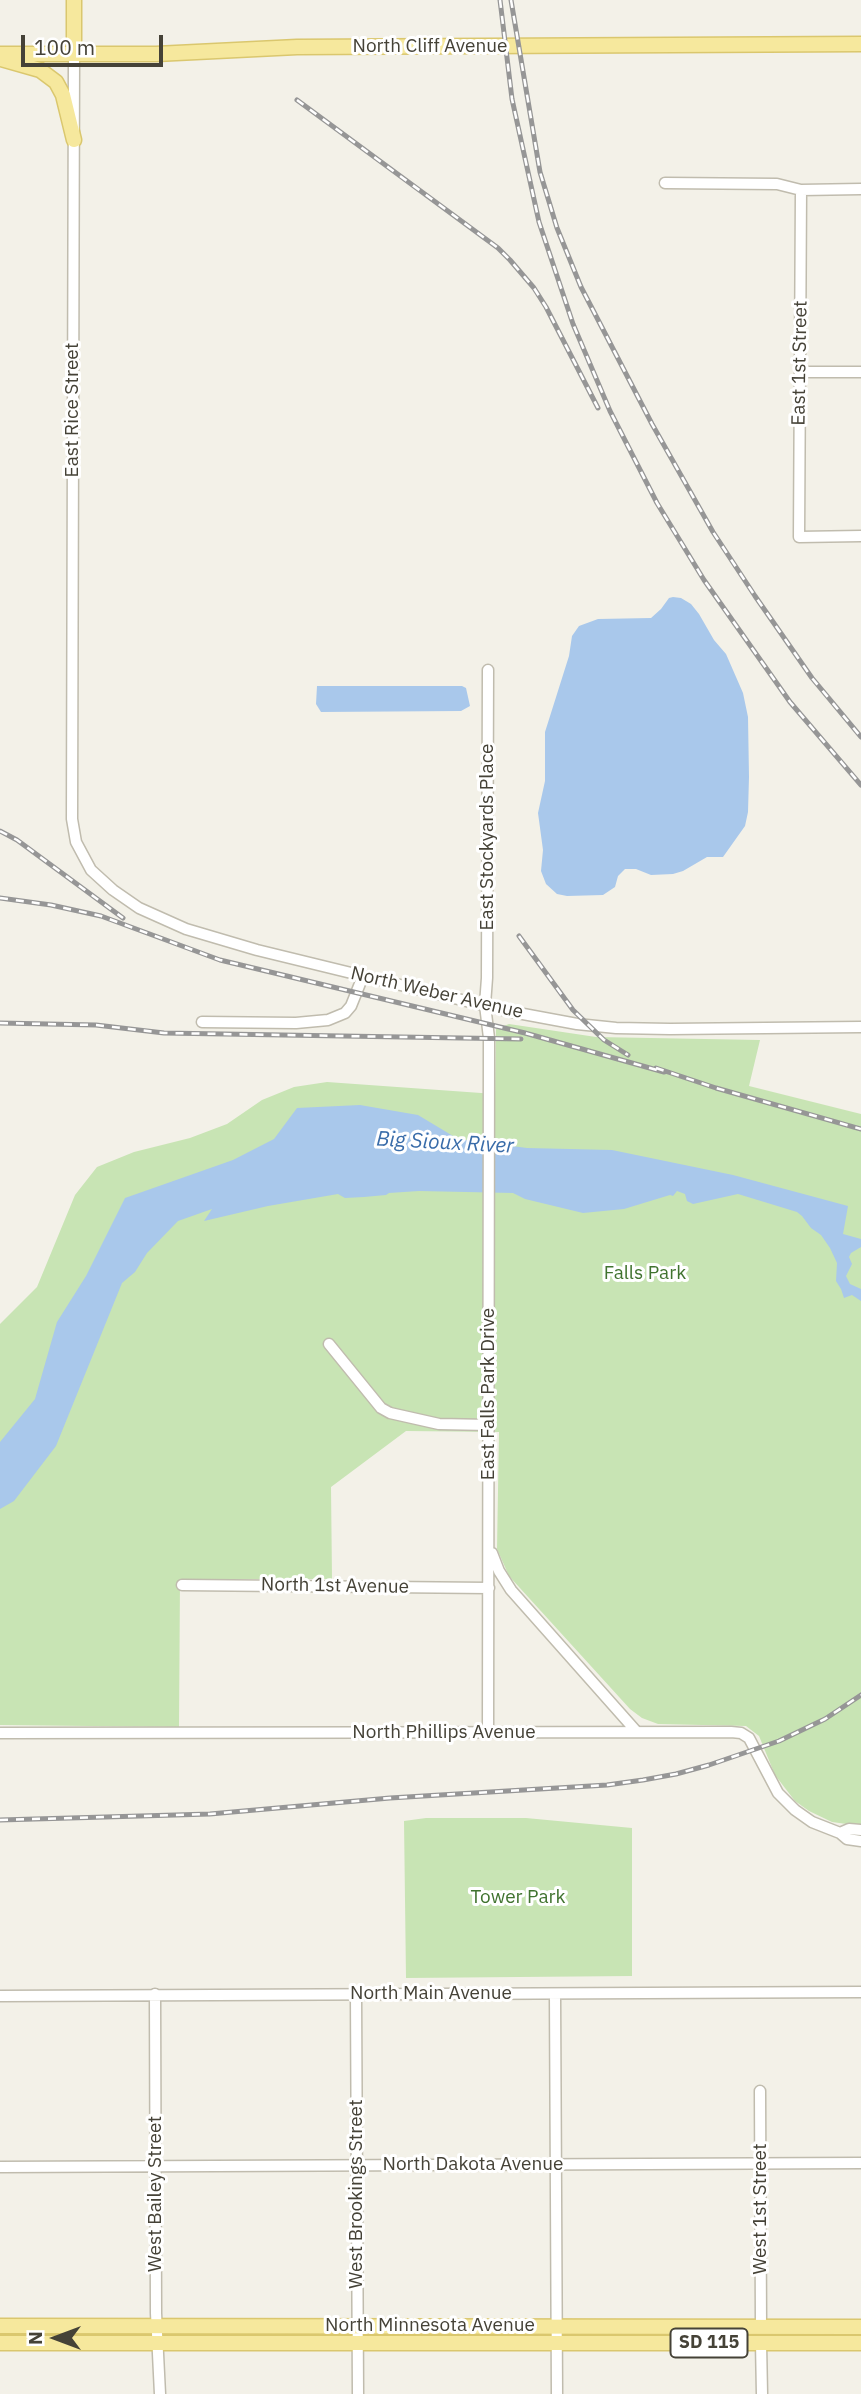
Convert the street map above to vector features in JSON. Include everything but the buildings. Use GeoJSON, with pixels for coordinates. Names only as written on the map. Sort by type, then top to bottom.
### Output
{"type":"FeatureCollection","features":[{"type":"Feature","properties":{"kind":"main road","name":"East Rice Street"},"geometry":{"type":"LineString","coordinates":[[74,0],[74,54]]}},
{"type":"Feature","properties":{"kind":"main road","name":"North Cliff Avenue"},"geometry":{"type":"LineString","coordinates":[[0,56],[309,47],[861,44]]}},
{"type":"Feature","properties":{"kind":"main road"},"geometry":{"type":"LineString","coordinates":[[0,56],[40,70],[56,82],[63,95],[74,140]]}},
{"type":"Feature","properties":{"kind":"main road","name":"North Minnesota Avenue"},"geometry":{"type":"LineString","coordinates":[[0,2326],[861,2327]]}},
{"type":"Feature","properties":{"kind":"main road","name":"North Minnesota Avenue"},"geometry":{"type":"LineString","coordinates":[[0,2343],[861,2343]]}},
{"type":"Feature","properties":{"kind":"street","name":"East Rice Street"},"geometry":{"type":"LineString","coordinates":[[72,819],[74,54]]}},
{"type":"Feature","properties":{"kind":"street"},"geometry":{"type":"LineString","coordinates":[[665,183],[777,184],[801,190],[861,189]]}},
{"type":"Feature","properties":{"kind":"street","name":"East 1st Street"},"geometry":{"type":"LineString","coordinates":[[801,190],[799,537],[861,536]]}},
{"type":"Feature","properties":{"kind":"street"},"geometry":{"type":"LineString","coordinates":[[800,372],[861,372]]}},
{"type":"Feature","properties":{"kind":"street","name":"East Stockyards Place"},"geometry":{"type":"LineString","coordinates":[[485,1004],[488,670]]}},
{"type":"Feature","properties":{"kind":"street","name":"North Weber Avenue"},"geometry":{"type":"LineString","coordinates":[[72,819],[76,842],[91,870],[113,890],[139,908],[169,922],[228,942],[556,1021],[595,1027],[670,1030],[861,1027]]}},
{"type":"Feature","properties":{"kind":"street"},"geometry":{"type":"LineString","coordinates":[[202,1022],[296,1023],[328,1020],[345,1013],[351,1006],[363,976]]}},
{"type":"Feature","properties":{"kind":"street","name":"East Falls Park Drive"},"geometry":{"type":"LineString","coordinates":[[485,1004],[489,1031],[488,1544],[499,1571],[511,1590],[636,1731]]}},
{"type":"Feature","properties":{"kind":"street"},"geometry":{"type":"LineString","coordinates":[[329,1344],[381,1408],[390,1413],[439,1424],[489,1425]]}},
{"type":"Feature","properties":{"kind":"street"},"geometry":{"type":"LineString","coordinates":[[488,1544],[488,1733]]}},
{"type":"Feature","properties":{"kind":"street","name":"North 1st Avenue"},"geometry":{"type":"LineString","coordinates":[[182,1585],[489,1588]]}},
{"type":"Feature","properties":{"kind":"street","name":"North Phillips Avenue"},"geometry":{"type":"LineString","coordinates":[[0,1733],[741,1733],[754,1744],[771,1780],[787,1803],[812,1822],[840,1833],[847,1839],[861,1841]]}},
{"type":"Feature","properties":{"kind":"street"},"geometry":{"type":"LineString","coordinates":[[840,1833],[849,1829],[861,1830]]}},
{"type":"Feature","properties":{"kind":"street","name":"North Main Avenue"},"geometry":{"type":"LineString","coordinates":[[0,1996],[861,1992]]}},
{"type":"Feature","properties":{"kind":"street","name":"West Bailey Street"},"geometry":{"type":"LineString","coordinates":[[155,1994],[155,2167],[160,2394]]}},
{"type":"Feature","properties":{"kind":"street","name":"West Brookings Street"},"geometry":{"type":"LineString","coordinates":[[356,1994],[359,2394]]}},
{"type":"Feature","properties":{"kind":"street"},"geometry":{"type":"LineString","coordinates":[[555,1994],[557,2394]]}},
{"type":"Feature","properties":{"kind":"street","name":"West 1st Street"},"geometry":{"type":"LineString","coordinates":[[760,2091],[761,2327]]}},
{"type":"Feature","properties":{"kind":"street","name":"North Dakota Avenue"},"geometry":{"type":"LineString","coordinates":[[0,2167],[861,2163]]}},
{"type":"Feature","properties":{"kind":"street"},"geometry":{"type":"LineString","coordinates":[[761,2343],[762,2394]]}},
{"type":"Feature","properties":{"kind":"green space","name":"Falls Park"},"geometry":{"type":"Polygon","coordinates":[[[509,1024],[596,1037],[760,1040],[749,1086],[861,1114],[861,1826],[832,1822],[795,1801],[775,1775],[759,1736],[746,1726],[658,1724],[642,1718],[630,1709],[509,1576],[497,1549],[499,1432],[406,1431],[331,1487],[332,1579],[180,1579],[179,1727],[0,1725],[0,1324],[37,1287],[75,1195],[97,1167],[134,1152],[190,1138],[227,1124],[262,1100],[294,1087],[327,1082],[495,1094],[496,1029],[509,1024]]]}},
{"type":"Feature","properties":{"kind":"green space","name":"Tower Park"},"geometry":{"type":"Polygon","coordinates":[[[426,1818],[526,1818],[632,1828],[632,1976],[406,1978],[404,1821],[426,1818]]]}},
{"type":"Feature","properties":{"kind":"water"},"geometry":{"type":"Polygon","coordinates":[[[673,597],[691,604],[699,614],[714,640],[726,654],[743,693],[748,717],[749,777],[745,826],[723,857],[707,857],[673,874],[651,875],[636,869],[625,869],[618,876],[615,887],[603,895],[557,894],[546,884],[541,871],[543,850],[538,813],[545,781],[545,732],[569,656],[572,636],[579,626],[598,619],[651,618],[673,597]]]}},
{"type":"Feature","properties":{"kind":"water"},"geometry":{"type":"Polygon","coordinates":[[[317,686],[462,686],[466,688],[470,706],[461,711],[321,712],[316,704],[317,686]]]}},
{"type":"Feature","properties":{"kind":"water","name":"Big Sioux River"},"geometry":{"type":"Polygon","coordinates":[[[360,1105],[418,1115],[458,1139],[527,1148],[612,1150],[733,1175],[848,1206],[843,1234],[861,1239],[861,1247],[851,1253],[849,1257],[852,1264],[846,1276],[850,1284],[861,1289],[861,1301],[852,1295],[844,1298],[836,1281],[837,1263],[830,1248],[802,1216],[797,1212],[738,1194],[693,1204],[687,1201],[685,1194],[677,1191],[673,1196],[624,1209],[583,1213],[525,1199],[513,1193],[419,1191],[345,1198],[338,1194],[204,1221],[212,1209],[178,1221],[147,1253],[135,1272],[122,1283],[56,1446],[14,1501],[0,1509],[0,1442],[35,1399],[57,1322],[86,1276],[125,1198],[233,1160],[274,1139],[297,1108],[360,1105]]]}},
{"type":"Feature","properties":{"kind":"railway"},"geometry":{"type":"LineString","coordinates":[[500,0],[512,99],[539,222],[573,324],[610,411],[657,503],[704,580],[790,702],[861,785]]}},
{"type":"Feature","properties":{"kind":"railway"},"geometry":{"type":"LineString","coordinates":[[511,0],[540,172],[557,228],[581,287],[652,424],[713,532],[812,678],[861,737]]}},
{"type":"Feature","properties":{"kind":"railway"},"geometry":{"type":"LineString","coordinates":[[297,100],[498,248],[510,260],[546,307],[598,408]]}},
{"type":"Feature","properties":{"kind":"railway"},"geometry":{"type":"LineString","coordinates":[[0,831],[17,840],[123,918]]}},
{"type":"Feature","properties":{"kind":"railway"},"geometry":{"type":"LineString","coordinates":[[0,898],[101,916],[220,960],[525,1033],[664,1072]]}},
{"type":"Feature","properties":{"kind":"railway"},"geometry":{"type":"LineString","coordinates":[[519,936],[573,1010],[604,1040],[628,1055]]}},
{"type":"Feature","properties":{"kind":"railway"},"geometry":{"type":"LineString","coordinates":[[0,1023],[96,1025],[164,1033],[521,1039]]}},
{"type":"Feature","properties":{"kind":"railway"},"geometry":{"type":"LineString","coordinates":[[656,1068],[861,1129]]}},
{"type":"Feature","properties":{"kind":"railway"},"geometry":{"type":"LineString","coordinates":[[0,1820],[210,1814],[390,1798],[607,1785],[643,1780],[709,1765],[779,1741],[825,1719],[861,1695]]}}]}
